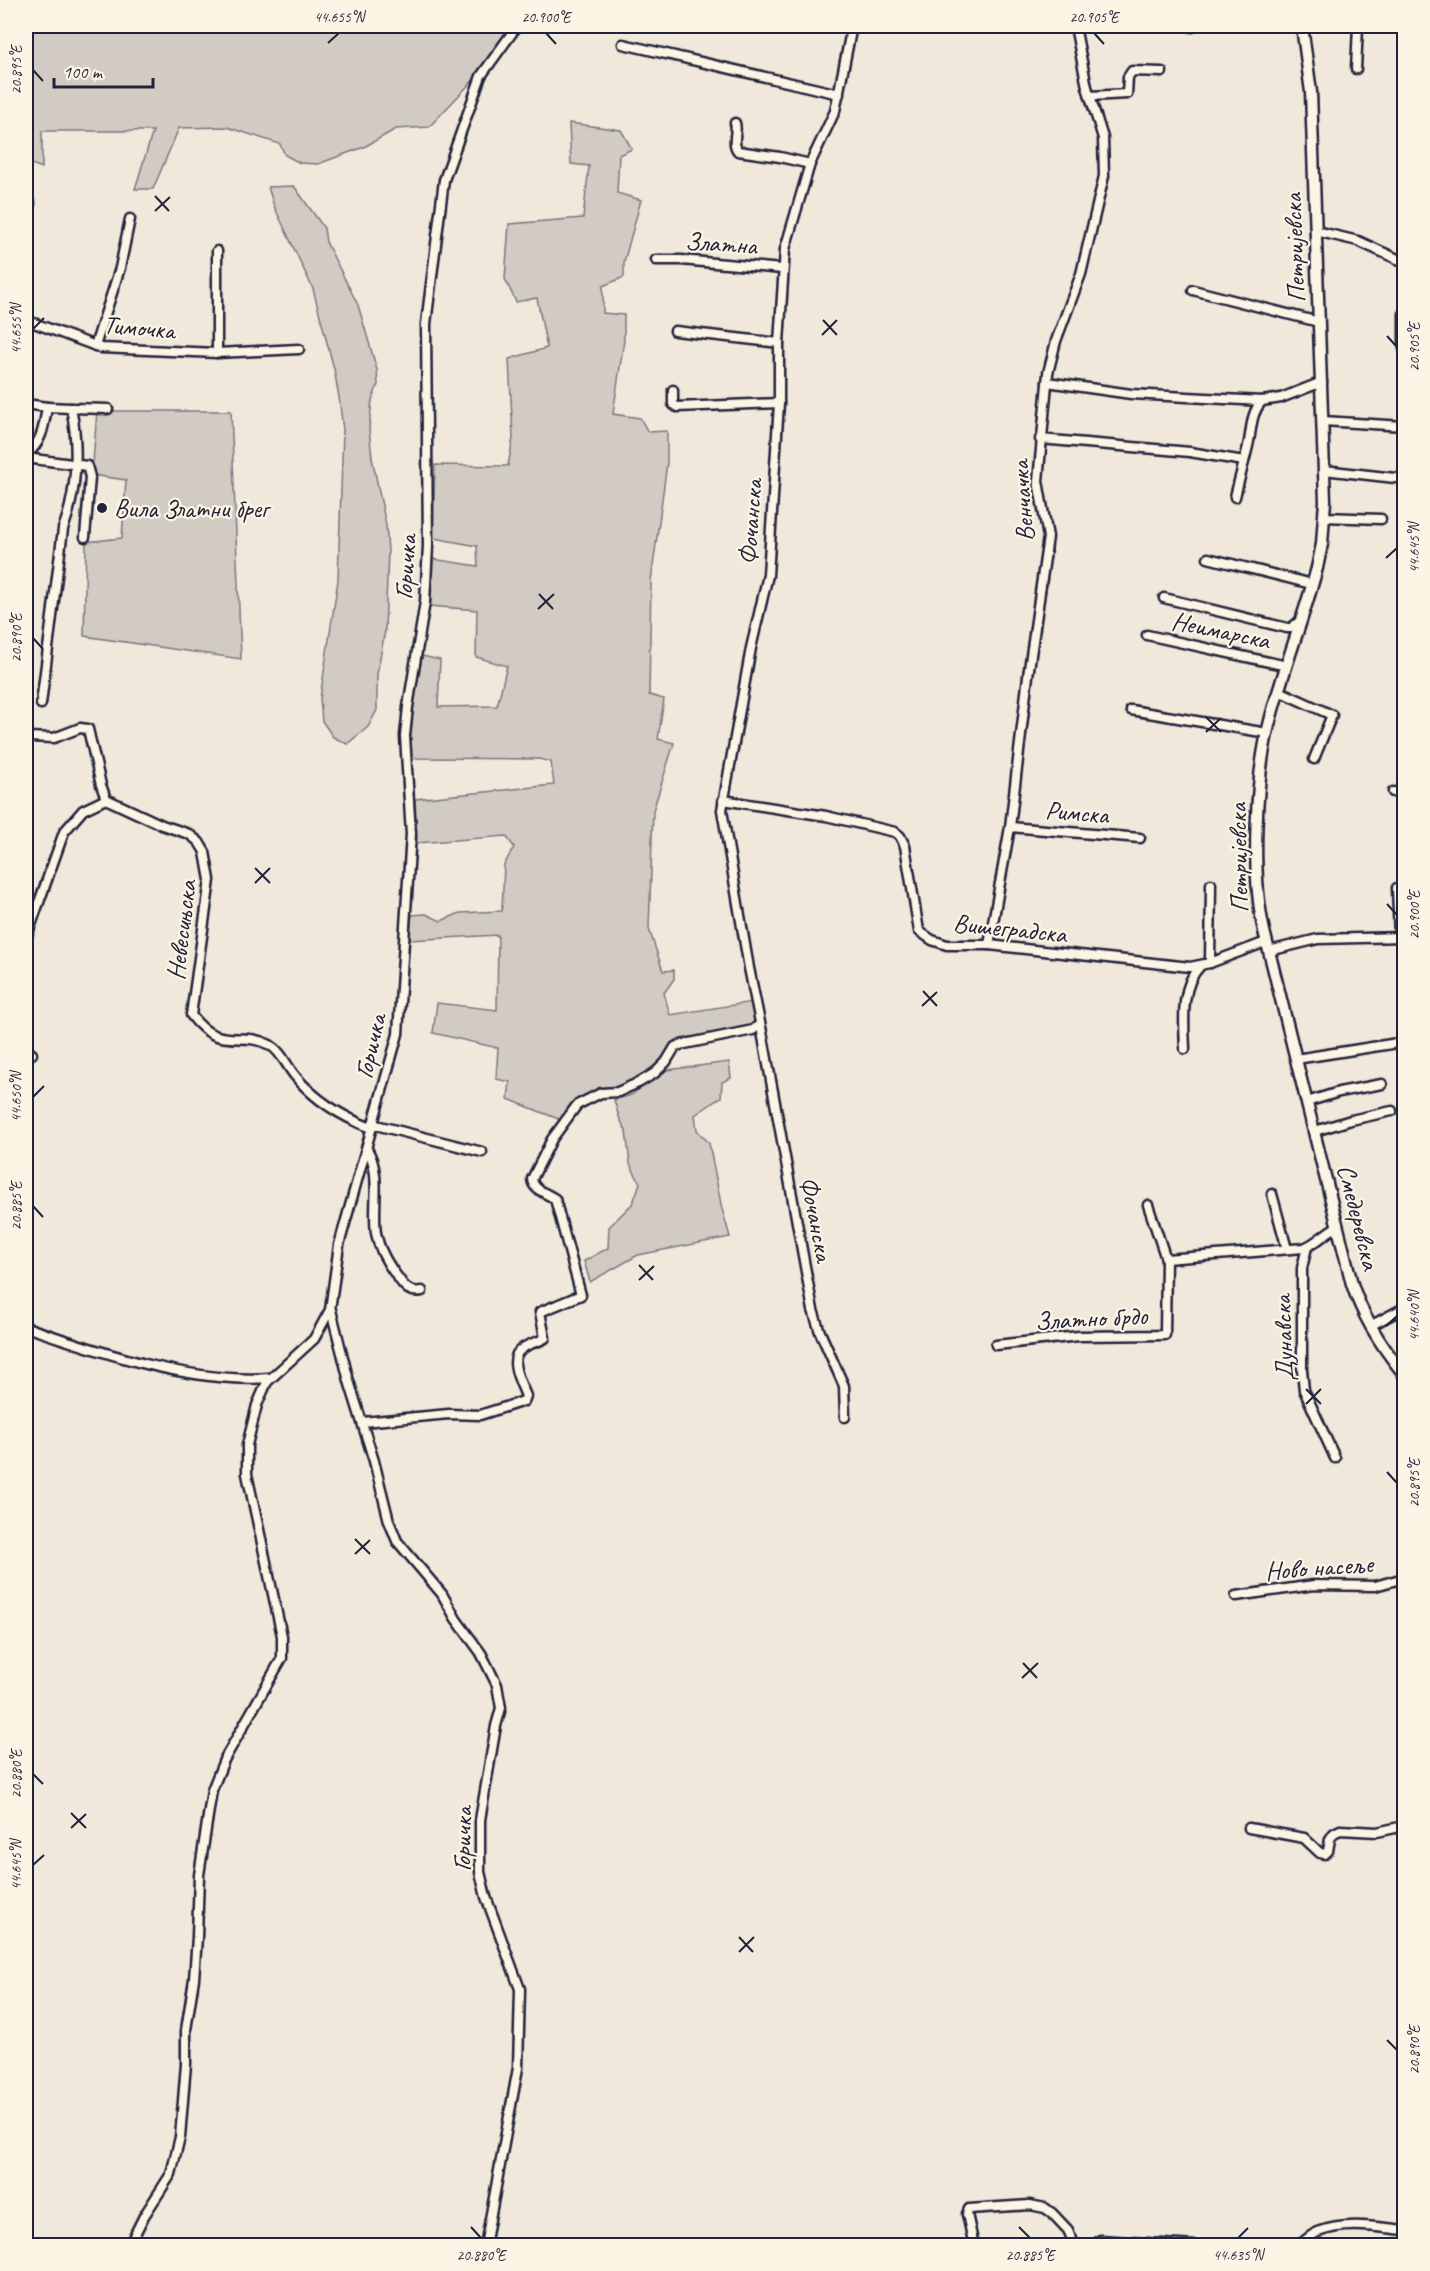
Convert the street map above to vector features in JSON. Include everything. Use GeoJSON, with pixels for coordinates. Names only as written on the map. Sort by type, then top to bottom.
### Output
{"type":"FeatureCollection","features":[{"type":"Feature","properties":{"kind":"main road","name":"Петријевска"},"geometry":{"type":"LineString","coordinates":[[1296,1059],[1259,911],[1257,872],[1260,784],[1267,733],[1312,584],[1322,544],[1324,517],[1322,382],[1311,92],[1302,26]]}},
{"type":"Feature","properties":{"kind":"main road","name":"Смедеревска"},"geometry":{"type":"LineString","coordinates":[[1296,1059],[1352,1284],[1370,1326],[1404,1374]]}},
{"type":"Feature","properties":{"kind":"street","name":"Горичка"},"geometry":{"type":"LineString","coordinates":[[129,2246],[144,2216],[171,2174],[180,2137],[186,2064],[186,2030],[194,1979],[200,1875],[212,1790],[224,1760],[264,1692],[283,1653],[282,1636],[259,1536],[247,1462],[247,1445],[252,1421],[262,1391],[270,1378],[314,1339],[330,1310],[339,1245],[398,1034],[411,834],[405,736],[425,602],[428,546],[426,324],[443,184],[481,76],[517,26]]}},
{"type":"Feature","properties":{"kind":"street","name":"Фочанска"},"geometry":{"type":"LineString","coordinates":[[845,1417],[844,1386],[820,1332],[813,1310],[723,820],[723,800],[748,659],[768,575],[779,403],[782,269],[790,226],[810,164],[830,125],[839,94],[852,26]]}},
{"type":"Feature","properties":{"kind":"street","name":"Венчачка"},"geometry":{"type":"LineString","coordinates":[[989,945],[1010,827],[1048,537],[1038,481],[1040,439],[1047,382],[1054,350],[1081,274],[1103,186],[1105,154],[1103,138],[1080,61],[1075,26]]}},
{"type":"Feature","properties":{"kind":"street"},"geometry":{"type":"LineString","coordinates":[[1356,69],[1358,26]]}},
{"type":"Feature","properties":{"kind":"street"},"geometry":{"type":"LineString","coordinates":[[623,44],[839,94]]}},
{"type":"Feature","properties":{"kind":"street"},"geometry":{"type":"LineString","coordinates":[[1090,96],[1127,94],[1128,77],[1132,71],[1162,72]]}},
{"type":"Feature","properties":{"kind":"street"},"geometry":{"type":"LineString","coordinates":[[735,123],[737,129],[734,145],[738,151],[810,164]]}},
{"type":"Feature","properties":{"kind":"street"},"geometry":{"type":"LineString","coordinates":[[26,219],[30,203]]}},
{"type":"Feature","properties":{"kind":"street"},"geometry":{"type":"LineString","coordinates":[[95,346],[120,268],[130,219]]}},
{"type":"Feature","properties":{"kind":"street"},"geometry":{"type":"LineString","coordinates":[[1316,231],[1358,241],[1404,262]]}},
{"type":"Feature","properties":{"kind":"street"},"geometry":{"type":"LineString","coordinates":[[217,251],[217,352]]}},
{"type":"Feature","properties":{"kind":"street","name":"Златна"},"geometry":{"type":"LineString","coordinates":[[656,260],[782,269]]}},
{"type":"Feature","properties":{"kind":"street"},"geometry":{"type":"LineString","coordinates":[[1193,290],[1319,322]]}},
{"type":"Feature","properties":{"kind":"street"},"geometry":{"type":"LineString","coordinates":[[1404,314],[1404,350]]}},
{"type":"Feature","properties":{"kind":"street","name":"Тимочка"},"geometry":{"type":"LineString","coordinates":[[26,320],[108,349],[217,352],[299,349]]}},
{"type":"Feature","properties":{"kind":"street"},"geometry":{"type":"LineString","coordinates":[[675,331],[779,343]]}},
{"type":"Feature","properties":{"kind":"street"},"geometry":{"type":"LineString","coordinates":[[1047,382],[1131,394],[1262,402],[1281,398],[1322,382]]}},
{"type":"Feature","properties":{"kind":"street"},"geometry":{"type":"LineString","coordinates":[[673,390],[673,404],[677,407],[779,403]]}},
{"type":"Feature","properties":{"kind":"street"},"geometry":{"type":"LineString","coordinates":[[1235,497],[1252,418],[1256,408],[1262,402]]}},
{"type":"Feature","properties":{"kind":"street"},"geometry":{"type":"LineString","coordinates":[[26,404],[108,409]]}},
{"type":"Feature","properties":{"kind":"street"},"geometry":{"type":"LineString","coordinates":[[26,457],[42,435],[47,407]]}},
{"type":"Feature","properties":{"kind":"street"},"geometry":{"type":"LineString","coordinates":[[41,704],[63,529],[70,511],[75,464],[75,432],[70,408]]}},
{"type":"Feature","properties":{"kind":"street"},"geometry":{"type":"LineString","coordinates":[[1323,421],[1404,426]]}},
{"type":"Feature","properties":{"kind":"street"},"geometry":{"type":"LineString","coordinates":[[1040,439],[1190,452],[1244,461]]}},
{"type":"Feature","properties":{"kind":"street"},"geometry":{"type":"LineString","coordinates":[[26,457],[87,466],[90,472],[85,537]]}},
{"type":"Feature","properties":{"kind":"street"},"geometry":{"type":"LineString","coordinates":[[1324,470],[1404,479]]}},
{"type":"Feature","properties":{"kind":"street"},"geometry":{"type":"LineString","coordinates":[[1324,517],[1381,519]]}},
{"type":"Feature","properties":{"kind":"street"},"geometry":{"type":"LineString","coordinates":[[1208,558],[1312,584]]}},
{"type":"Feature","properties":{"kind":"street"},"geometry":{"type":"LineString","coordinates":[[1164,598],[1287,628],[1291,628],[1302,620]]}},
{"type":"Feature","properties":{"kind":"street","name":"Неимарска"},"geometry":{"type":"LineString","coordinates":[[1147,635],[1287,666]]}},
{"type":"Feature","properties":{"kind":"street"},"geometry":{"type":"LineString","coordinates":[[1279,691],[1332,715],[1314,759]]}},
{"type":"Feature","properties":{"kind":"street"},"geometry":{"type":"LineString","coordinates":[[1131,710],[1267,733]]}},
{"type":"Feature","properties":{"kind":"street"},"geometry":{"type":"LineString","coordinates":[[26,737],[54,738],[80,728],[88,729],[106,800],[83,810],[64,832],[26,939]]}},
{"type":"Feature","properties":{"kind":"street"},"geometry":{"type":"LineString","coordinates":[[1393,792],[1404,794]]}},
{"type":"Feature","properties":{"kind":"street","name":"Невесињска"},"geometry":{"type":"LineString","coordinates":[[106,800],[162,825],[189,834],[199,842],[205,852],[210,880],[191,1015]]}},
{"type":"Feature","properties":{"kind":"street","name":"Вишеградска"},"geometry":{"type":"LineString","coordinates":[[723,800],[814,814],[895,832],[905,846],[918,927],[923,935],[947,945],[989,945],[1133,962],[1200,966],[1268,947],[1318,939],[1402,937]]}},
{"type":"Feature","properties":{"kind":"street","name":"Римска"},"geometry":{"type":"LineString","coordinates":[[1010,827],[1140,838]]}},
{"type":"Feature","properties":{"kind":"street"},"geometry":{"type":"LineString","coordinates":[[1210,963],[1211,884]]}},
{"type":"Feature","properties":{"kind":"street"},"geometry":{"type":"LineString","coordinates":[[1397,888],[1402,937]]}},
{"type":"Feature","properties":{"kind":"street"},"geometry":{"type":"LineString","coordinates":[[1185,1049],[1188,982],[1200,966]]}},
{"type":"Feature","properties":{"kind":"street","name":"Горичка"},"geometry":{"type":"LineString","coordinates":[[191,1015],[201,1027],[219,1037],[256,1040],[272,1047],[296,1078],[332,1110],[351,1120],[482,1152]]}},
{"type":"Feature","properties":{"kind":"street"},"geometry":{"type":"LineString","coordinates":[[363,1422],[449,1414],[480,1415],[524,1401],[526,1396],[516,1370],[516,1359],[522,1348],[545,1338],[540,1312],[581,1295],[555,1199],[534,1187],[532,1183],[552,1139],[577,1105],[601,1093],[618,1092],[640,1082],[661,1067],[675,1047],[687,1042],[753,1030],[760,1024]]}},
{"type":"Feature","properties":{"kind":"street"},"geometry":{"type":"LineString","coordinates":[[1296,1059],[1404,1042]]}},
{"type":"Feature","properties":{"kind":"street"},"geometry":{"type":"LineString","coordinates":[[1307,1102],[1339,1092],[1382,1084]]}},
{"type":"Feature","properties":{"kind":"street"},"geometry":{"type":"LineString","coordinates":[[1315,1131],[1392,1111]]}},
{"type":"Feature","properties":{"kind":"street","name":"Горичка"},"geometry":{"type":"LineString","coordinates":[[367,1149],[375,1173],[375,1225],[380,1247],[404,1286],[413,1292],[422,1291]]}},
{"type":"Feature","properties":{"kind":"street"},"geometry":{"type":"LineString","coordinates":[[1272,1194],[1287,1249]]}},
{"type":"Feature","properties":{"kind":"street","name":"Златно брдо"},"geometry":{"type":"LineString","coordinates":[[996,1345],[1079,1336],[1165,1335],[1166,1258],[1148,1205]]}},
{"type":"Feature","properties":{"kind":"street"},"geometry":{"type":"LineString","coordinates":[[1166,1258],[1307,1247],[1327,1231],[1338,1226]]}},
{"type":"Feature","properties":{"kind":"street","name":"Дунавска"},"geometry":{"type":"LineString","coordinates":[[1307,1247],[1302,1268],[1304,1390],[1335,1458]]}},
{"type":"Feature","properties":{"kind":"street"},"geometry":{"type":"LineString","coordinates":[[1370,1326],[1404,1308]]}},
{"type":"Feature","properties":{"kind":"street","name":"Горичка"},"geometry":{"type":"LineString","coordinates":[[330,1310],[389,1521],[397,1541],[442,1594],[456,1619],[481,1653],[492,1673],[501,1708],[480,1820],[480,1872],[486,1897],[520,1989],[518,2068],[485,2246]]}},
{"type":"Feature","properties":{"kind":"street"},"geometry":{"type":"LineString","coordinates":[[26,1327],[80,1346],[196,1374],[233,1379],[270,1378]]}},
{"type":"Feature","properties":{"kind":"street","name":"Ново насеље"},"geometry":{"type":"LineString","coordinates":[[1236,1596],[1314,1585],[1375,1586],[1404,1578]]}},
{"type":"Feature","properties":{"kind":"street"},"geometry":{"type":"LineString","coordinates":[[1249,1828],[1304,1838],[1320,1853],[1325,1854],[1328,1851],[1330,1839],[1340,1830],[1377,1832],[1404,1826]]}},
{"type":"Feature","properties":{"kind":"street"},"geometry":{"type":"LineString","coordinates":[[974,2246],[967,2214],[969,2209],[1030,2205],[1044,2208],[1052,2213],[1070,2233],[1075,2246]]}},
{"type":"Feature","properties":{"kind":"street"},"geometry":{"type":"LineString","coordinates":[[1298,2246],[1317,2232],[1330,2228],[1362,2225],[1404,2230]]}},
{"type":"Feature","properties":{"kind":"street"},"geometry":{"type":"LineString","coordinates":[[1094,2246],[1101,2240],[1195,2246]]}},
{"type":"Feature","properties":{"kind":"shaded area"},"geometry":{"type":"Polygon","coordinates":[[[26,26],[511,26],[480,73],[429,127],[396,129],[364,147],[318,164],[300,163],[285,155],[280,144],[227,127],[179,128],[153,189],[135,189],[153,131],[42,131],[42,168],[26,162],[26,26]]]}},
{"type":"Feature","properties":{"kind":"shaded area"},"geometry":{"type":"Polygon","coordinates":[[[569,123],[621,130],[632,149],[619,155],[617,193],[641,200],[624,262],[624,277],[603,286],[603,313],[624,315],[624,340],[613,414],[640,418],[648,432],[667,431],[667,463],[651,581],[649,695],[664,699],[658,739],[674,743],[653,811],[649,929],[663,971],[674,970],[674,979],[664,993],[670,1015],[752,1002],[756,1022],[750,1026],[681,1039],[671,1046],[659,1063],[619,1088],[598,1089],[573,1102],[561,1120],[508,1099],[510,1082],[496,1079],[498,1048],[433,1033],[437,1003],[497,1010],[498,935],[409,940],[412,915],[426,914],[441,921],[460,913],[502,911],[504,865],[514,847],[506,836],[417,843],[415,799],[554,785],[551,762],[539,759],[410,758],[410,724],[422,656],[440,660],[438,707],[497,706],[507,666],[476,657],[477,610],[429,606],[433,559],[478,566],[477,546],[433,538],[435,465],[508,466],[513,438],[509,359],[547,348],[537,298],[516,302],[505,279],[509,224],[583,218],[589,166],[571,164],[569,123]]]}},
{"type":"Feature","properties":{"kind":"shaded area"},"geometry":{"type":"Polygon","coordinates":[[[294,186],[324,228],[326,242],[358,305],[377,370],[378,385],[372,400],[369,428],[372,458],[386,525],[388,550],[385,631],[377,674],[377,710],[368,727],[347,744],[333,737],[322,721],[320,698],[338,580],[343,430],[339,397],[313,289],[274,206],[268,187],[294,186]]]}},
{"type":"Feature","properties":{"kind":"shaded area"},"geometry":{"type":"Polygon","coordinates":[[[97,411],[231,411],[241,659],[84,636],[86,542],[122,538],[126,480],[92,475],[97,411]]]}},
{"type":"Feature","properties":{"kind":"shaded area"},"geometry":{"type":"Polygon","coordinates":[[[729,1062],[731,1078],[722,1082],[721,1097],[695,1115],[697,1130],[709,1143],[730,1237],[638,1255],[590,1282],[584,1261],[608,1248],[609,1227],[633,1203],[640,1183],[630,1164],[626,1131],[614,1100],[631,1095],[667,1070],[729,1062]]]}},
{"type":"Feature","properties":{"kind":"place","name":"Вила Златни брег"},"geometry":{"type":"Point","coordinates":[102,508]}}]}
